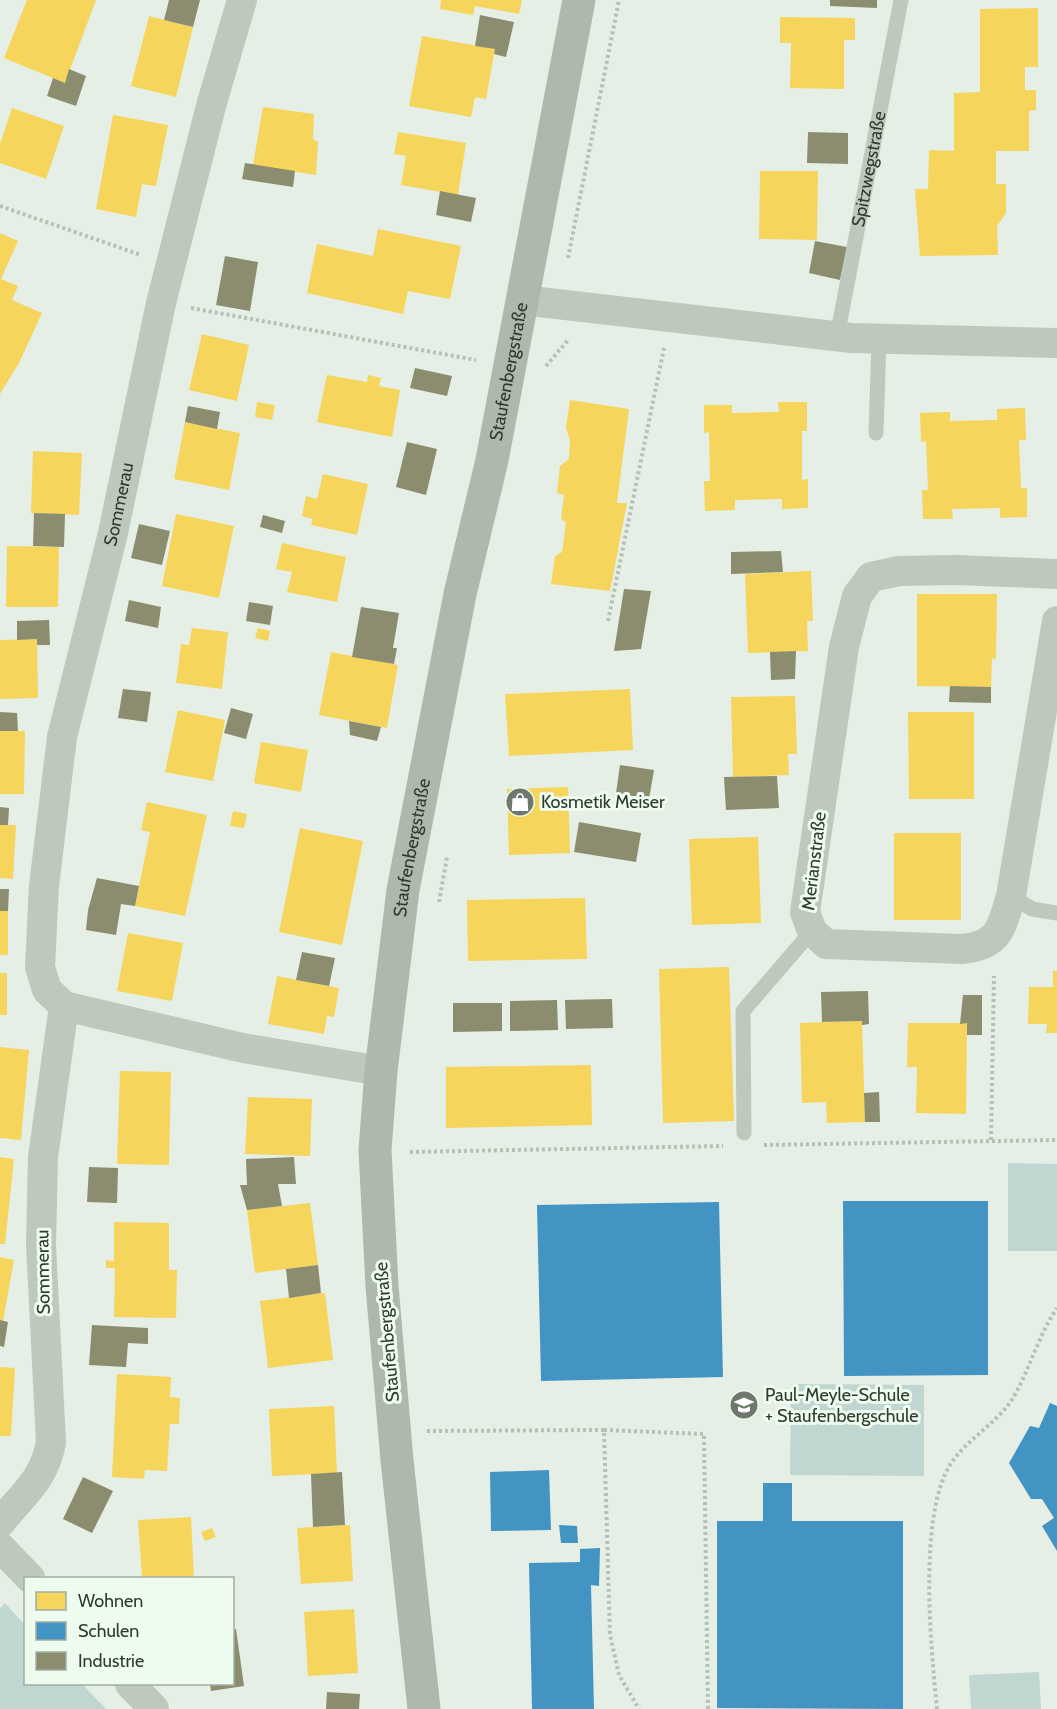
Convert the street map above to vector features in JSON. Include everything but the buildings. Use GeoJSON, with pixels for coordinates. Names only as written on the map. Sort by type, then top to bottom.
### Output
{"type":"FeatureCollection","features":[{"type":"Feature","properties":{"kind":"street","name":"Sommerau"},"geometry":{"type":"LineString","coordinates":[[0,1523],[37,1481],[48,1463],[51,1442],[40,1245],[43,1157],[64,1006],[47,990],[40,967],[44,886],[56,777],[64,727],[113,532],[171,265],[211,106],[242,0]]}},
{"type":"Feature","properties":{"kind":"street","name":"Staufenbergstraße"},"geometry":{"type":"LineString","coordinates":[[424,1709],[382,1286],[375,1150],[381,1071],[403,890],[460,594],[490,471],[579,0]]}},
{"type":"Feature","properties":{"kind":"street"},"geometry":{"type":"LineString","coordinates":[[522,300],[559,302],[837,337],[1057,343]]}},
{"type":"Feature","properties":{"kind":"street","name":"Merianstraße"},"geometry":{"type":"LineString","coordinates":[[994,939],[981,947],[961,949],[842,947],[826,944],[812,931],[805,912],[806,894],[844,647],[856,596],[871,577],[899,571],[957,570],[1057,574]]}},
{"type":"Feature","properties":{"kind":"street"},"geometry":{"type":"LineString","coordinates":[[994,939],[1004,921],[1011,896],[1057,621]]}},
{"type":"Feature","properties":{"kind":"street"},"geometry":{"type":"LineString","coordinates":[[64,1006],[243,1048],[381,1071]]}},
{"type":"Feature","properties":{"kind":"street"},"geometry":{"type":"LineString","coordinates":[[0,1547],[29,1577]]}},
{"type":"Feature","properties":{"kind":"street"},"geometry":{"type":"LineString","coordinates":[[132,1685],[154,1709]]}},
{"type":"Feature","properties":{"kind":"lane","name":"Spitzwegstraße"},"geometry":{"type":"LineString","coordinates":[[837,337],[901,0]]}},
{"type":"Feature","properties":{"kind":"lane"},"geometry":{"type":"LineString","coordinates":[[876,433],[879,339]]}},
{"type":"Feature","properties":{"kind":"lane"},"geometry":{"type":"LineString","coordinates":[[1011,896],[1032,909],[1057,913]]}},
{"type":"Feature","properties":{"kind":"lane"},"geometry":{"type":"LineString","coordinates":[[749,1139],[742,1011],[812,931]]}},
{"type":"Feature","properties":{"kind":"path"},"geometry":{"type":"LineString","coordinates":[[559,302],[619,0]]}},
{"type":"Feature","properties":{"kind":"path"},"geometry":{"type":"LineString","coordinates":[[0,206],[171,265]]}},
{"type":"Feature","properties":{"kind":"path"},"geometry":{"type":"LineString","coordinates":[[162,303],[510,366]]}},
{"type":"Feature","properties":{"kind":"path"},"geometry":{"type":"LineString","coordinates":[[608,621],[666,340]]}},
{"type":"Feature","properties":{"kind":"path"},"geometry":{"type":"LineString","coordinates":[[544,368],[547,357]]}},
{"type":"Feature","properties":{"kind":"path"},"geometry":{"type":"LineString","coordinates":[[437,912],[447,856]]}},
{"type":"Feature","properties":{"kind":"path"},"geometry":{"type":"LineString","coordinates":[[991,1140],[994,939]]}},
{"type":"Feature","properties":{"kind":"path"},"geometry":{"type":"LineString","coordinates":[[749,1139],[1057,1140]]}},
{"type":"Feature","properties":{"kind":"path"},"geometry":{"type":"LineString","coordinates":[[408,1163],[409,1140]]}},
{"type":"Feature","properties":{"kind":"path"},"geometry":{"type":"LineString","coordinates":[[408,1152],[729,1145]]}},
{"type":"Feature","properties":{"kind":"path"},"geometry":{"type":"LineString","coordinates":[[937,1709],[930,1587],[934,1518],[942,1483],[951,1463],[1002,1413],[1013,1397],[1044,1328],[1057,1308]]}},
{"type":"Feature","properties":{"kind":"path"},"geometry":{"type":"LineString","coordinates":[[604,1430],[610,1635],[620,1675],[639,1709]]}},
{"type":"Feature","properties":{"kind":"path"},"geometry":{"type":"LineString","coordinates":[[395,1432],[604,1430],[704,1434],[708,1709]]}},
{"type":"Feature","properties":{"kind":"shaded area"},"geometry":{"type":"Polygon","coordinates":[[[1008,1163],[1057,1164],[1057,1251],[1008,1251],[1008,1163]]]}},
{"type":"Feature","properties":{"kind":"shaded area"},"geometry":{"type":"Polygon","coordinates":[[[791,1384],[924,1385],[924,1476],[790,1475],[791,1384]]]}},
{"type":"Feature","properties":{"kind":"shaded area"},"geometry":{"type":"Polygon","coordinates":[[[5,1603],[24,1624],[24,1685],[83,1685],[106,1709],[0,1709],[0,1608],[5,1603]]]}},
{"type":"Feature","properties":{"kind":"shaded area"},"geometry":{"type":"Polygon","coordinates":[[[1039,1672],[1041,1709],[971,1709],[969,1675],[1039,1672]]]}},
{"type":"Feature","properties":{"kind":"place","name":"Kosmetik Meiser"},"geometry":{"type":"Point","coordinates":[520,802]}},
{"type":"Feature","properties":{"kind":"place","name":"Paul-Meyle-Schule + Staufenbergschule"},"geometry":{"type":"Point","coordinates":[744,1405]}}]}
